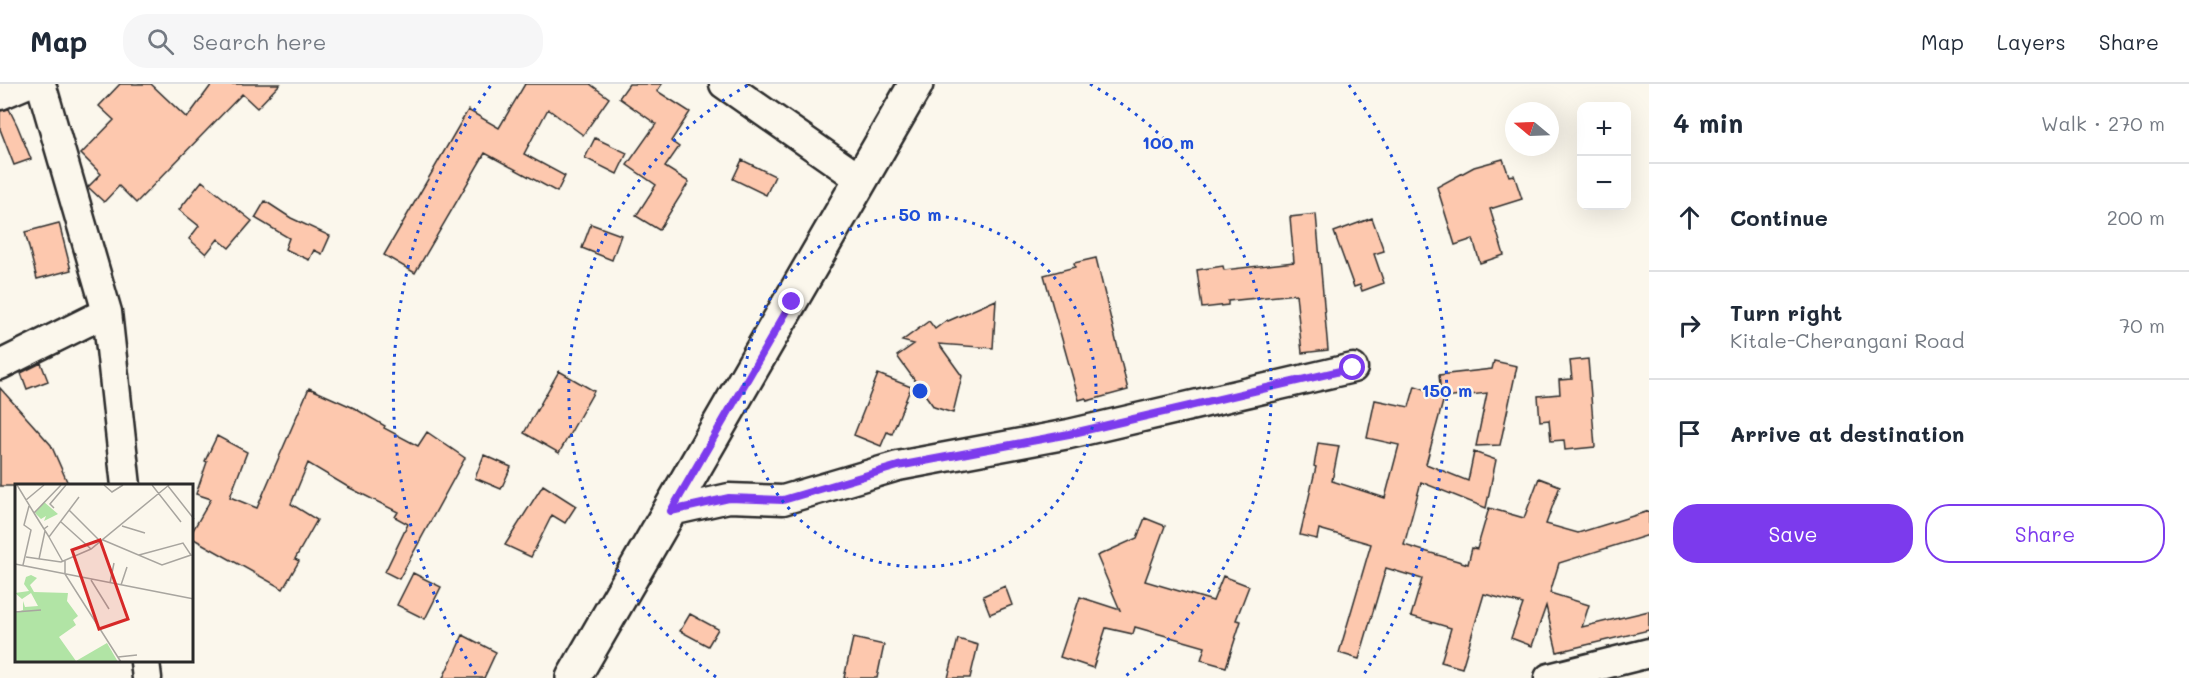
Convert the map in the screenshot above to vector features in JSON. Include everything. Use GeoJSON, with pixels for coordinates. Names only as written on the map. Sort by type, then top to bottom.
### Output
{"type":"FeatureCollection","features":[{"type":"Feature","properties":{"kind":"main road"},"geometry":{"type":"LineString","coordinates":[[573,678],[916,84]]}},
{"type":"Feature","properties":{"kind":"street"},"geometry":{"type":"LineString","coordinates":[[0,95],[26,84]]}},
{"type":"Feature","properties":{"kind":"street"},"geometry":{"type":"LineString","coordinates":[[41,84],[107,312],[126,484]]}},
{"type":"Feature","properties":{"kind":"street"},"geometry":{"type":"LineString","coordinates":[[724,84],[860,179]]}},
{"type":"Feature","properties":{"kind":"street"},"geometry":{"type":"LineString","coordinates":[[0,364],[107,312]]}},
{"type":"Feature","properties":{"kind":"street"},"geometry":{"type":"LineString","coordinates":[[671,511],[729,498],[783,500],[898,466],[1069,434],[1353,368]]}},
{"type":"Feature","properties":{"kind":"street"},"geometry":{"type":"LineString","coordinates":[[1549,678],[1649,653]]}},
{"type":"Feature","properties":{"kind":"street"},"geometry":{"type":"LineString","coordinates":[[145,663],[147,678]]}},
{"type":"Feature","properties":{"kind":"building"},"geometry":{"type":"Polygon","coordinates":[[[120,84],[151,84],[187,118],[212,84],[280,84],[257,108],[242,94],[136,203],[119,186],[104,202],[88,187],[101,174],[81,154],[114,120],[99,106],[120,84]]]}},
{"type":"Feature","properties":{"kind":"building"},"geometry":{"type":"Polygon","coordinates":[[[525,84],[590,84],[609,98],[583,135],[548,109],[524,154],[565,176],[557,192],[485,153],[415,273],[384,255],[468,110],[499,128],[525,84]]]}},
{"type":"Feature","properties":{"kind":"building"},"geometry":{"type":"Polygon","coordinates":[[[629,84],[662,84],[657,91],[690,112],[671,141],[679,147],[665,167],[689,182],[659,230],[636,216],[656,185],[627,165],[656,124],[619,98],[629,84]]]}},
{"type":"Feature","properties":{"kind":"building"},"geometry":{"type":"Polygon","coordinates":[[[9,109],[31,159],[14,165],[0,129],[0,111],[9,109]]]}},
{"type":"Feature","properties":{"kind":"building"},"geometry":{"type":"Polygon","coordinates":[[[595,138],[627,153],[617,174],[585,158],[595,138]]]}},
{"type":"Feature","properties":{"kind":"building"},"geometry":{"type":"Polygon","coordinates":[[[1503,159],[1509,176],[1514,175],[1522,199],[1490,209],[1504,255],[1480,263],[1473,239],[1455,245],[1437,187],[1474,167],[1503,159]]]}},
{"type":"Feature","properties":{"kind":"building"},"geometry":{"type":"Polygon","coordinates":[[[742,160],[775,176],[766,195],[733,179],[742,160]]]}},
{"type":"Feature","properties":{"kind":"building"},"geometry":{"type":"Polygon","coordinates":[[[202,181],[252,221],[229,248],[218,239],[206,254],[189,239],[199,226],[179,210],[202,181]]]}},
{"type":"Feature","properties":{"kind":"building"},"geometry":{"type":"Polygon","coordinates":[[[265,201],[291,218],[330,236],[322,254],[314,250],[309,260],[285,249],[289,238],[255,218],[265,201]]]}},
{"type":"Feature","properties":{"kind":"building"},"geometry":{"type":"Polygon","coordinates":[[[1316,214],[1328,350],[1302,353],[1296,294],[1228,301],[1228,305],[1202,308],[1197,270],[1223,266],[1224,270],[1294,262],[1290,217],[1316,214]]]}},
{"type":"Feature","properties":{"kind":"building"},"geometry":{"type":"Polygon","coordinates":[[[1372,218],[1384,251],[1374,254],[1384,283],[1362,291],[1360,285],[1354,287],[1334,232],[1372,218]]]}},
{"type":"Feature","properties":{"kind":"building"},"geometry":{"type":"Polygon","coordinates":[[[59,223],[71,270],[37,279],[25,232],[59,223]]]}},
{"type":"Feature","properties":{"kind":"building"},"geometry":{"type":"Polygon","coordinates":[[[591,224],[621,235],[612,260],[582,248],[591,224]]]}},
{"type":"Feature","properties":{"kind":"building"},"geometry":{"type":"Polygon","coordinates":[[[1096,258],[1128,390],[1087,401],[1086,398],[1079,400],[1044,275],[1075,267],[1074,263],[1096,258]]]}},
{"type":"Feature","properties":{"kind":"building"},"geometry":{"type":"Polygon","coordinates":[[[996,300],[993,348],[939,344],[962,376],[953,413],[934,407],[897,356],[914,344],[902,341],[929,321],[935,329],[947,320],[996,300]]]}},
{"type":"Feature","properties":{"kind":"building"},"geometry":{"type":"Polygon","coordinates":[[[1588,359],[1595,447],[1565,450],[1564,440],[1551,441],[1549,420],[1540,421],[1538,396],[1560,394],[1559,380],[1572,379],[1570,361],[1588,359]]]}},
{"type":"Feature","properties":{"kind":"building"},"geometry":{"type":"Polygon","coordinates":[[[1494,361],[1517,366],[1500,445],[1476,446],[1487,393],[1444,398],[1426,464],[1468,481],[1474,452],[1496,460],[1486,508],[1421,482],[1404,545],[1468,564],[1472,548],[1477,549],[1489,508],[1524,518],[1539,478],[1560,486],[1546,524],[1578,533],[1649,511],[1649,535],[1559,563],[1550,593],[1589,605],[1582,627],[1649,611],[1649,630],[1557,652],[1546,606],[1532,646],[1511,638],[1523,604],[1484,594],[1462,668],[1441,662],[1451,628],[1411,616],[1422,579],[1386,568],[1359,659],[1339,653],[1371,544],[1319,529],[1317,539],[1300,535],[1316,467],[1314,466],[1318,443],[1339,446],[1332,481],[1385,498],[1399,445],[1367,438],[1375,400],[1409,407],[1415,386],[1441,394],[1439,375],[1492,369],[1494,361]]]}},
{"type":"Feature","properties":{"kind":"building"},"geometry":{"type":"Polygon","coordinates":[[[41,363],[48,381],[27,389],[21,373],[41,363]]]}},
{"type":"Feature","properties":{"kind":"building"},"geometry":{"type":"Polygon","coordinates":[[[559,371],[594,391],[559,453],[524,433],[559,371]]]}},
{"type":"Feature","properties":{"kind":"building"},"geometry":{"type":"Polygon","coordinates":[[[878,374],[911,387],[892,434],[887,432],[881,446],[854,435],[878,374]]]}},
{"type":"Feature","properties":{"kind":"building"},"geometry":{"type":"Polygon","coordinates":[[[0,388],[51,445],[68,484],[0,486],[0,388]]]}},
{"type":"Feature","properties":{"kind":"building"},"geometry":{"type":"Polygon","coordinates":[[[309,388],[354,408],[385,426],[384,428],[418,446],[427,432],[465,458],[399,579],[385,572],[408,524],[395,517],[398,512],[348,487],[308,463],[291,504],[317,520],[295,559],[299,561],[283,589],[194,539],[194,529],[211,499],[196,494],[207,462],[205,461],[217,436],[247,452],[230,497],[257,508],[309,388]]]}},
{"type":"Feature","properties":{"kind":"building"},"geometry":{"type":"Polygon","coordinates":[[[484,455],[511,467],[501,489],[475,478],[484,455]]]}},
{"type":"Feature","properties":{"kind":"building"},"geometry":{"type":"Polygon","coordinates":[[[543,485],[576,506],[565,523],[552,515],[531,557],[505,545],[543,485]]]}},
{"type":"Feature","properties":{"kind":"building"},"geometry":{"type":"Polygon","coordinates":[[[1145,518],[1165,526],[1145,581],[1213,601],[1223,576],[1249,586],[1236,620],[1241,621],[1226,667],[1201,660],[1205,647],[1135,627],[1133,634],[1106,628],[1093,668],[1060,657],[1080,597],[1120,610],[1097,556],[1137,538],[1145,518]]]}},
{"type":"Feature","properties":{"kind":"building"},"geometry":{"type":"Polygon","coordinates":[[[413,573],[441,587],[425,619],[397,605],[413,573]]]}},
{"type":"Feature","properties":{"kind":"building"},"geometry":{"type":"Polygon","coordinates":[[[1005,586],[1012,605],[990,614],[983,596],[1005,586]]]}},
{"type":"Feature","properties":{"kind":"building"},"geometry":{"type":"Polygon","coordinates":[[[690,614],[718,629],[708,646],[680,631],[690,614]]]}},
{"type":"Feature","properties":{"kind":"building"},"geometry":{"type":"Polygon","coordinates":[[[463,635],[496,652],[484,678],[443,678],[463,635]]]}},
{"type":"Feature","properties":{"kind":"building"},"geometry":{"type":"Polygon","coordinates":[[[853,638],[884,645],[877,678],[844,678],[853,638]]]}},
{"type":"Feature","properties":{"kind":"building"},"geometry":{"type":"Polygon","coordinates":[[[958,639],[978,645],[970,678],[948,678],[958,639]]]}},
{"type":"Feature","properties":{"kind":"route"},"geometry":{"type":"LineString","coordinates":[[792,302],[671,511],[729,498],[783,500],[898,466],[1069,434],[1353,368]]}}]}
